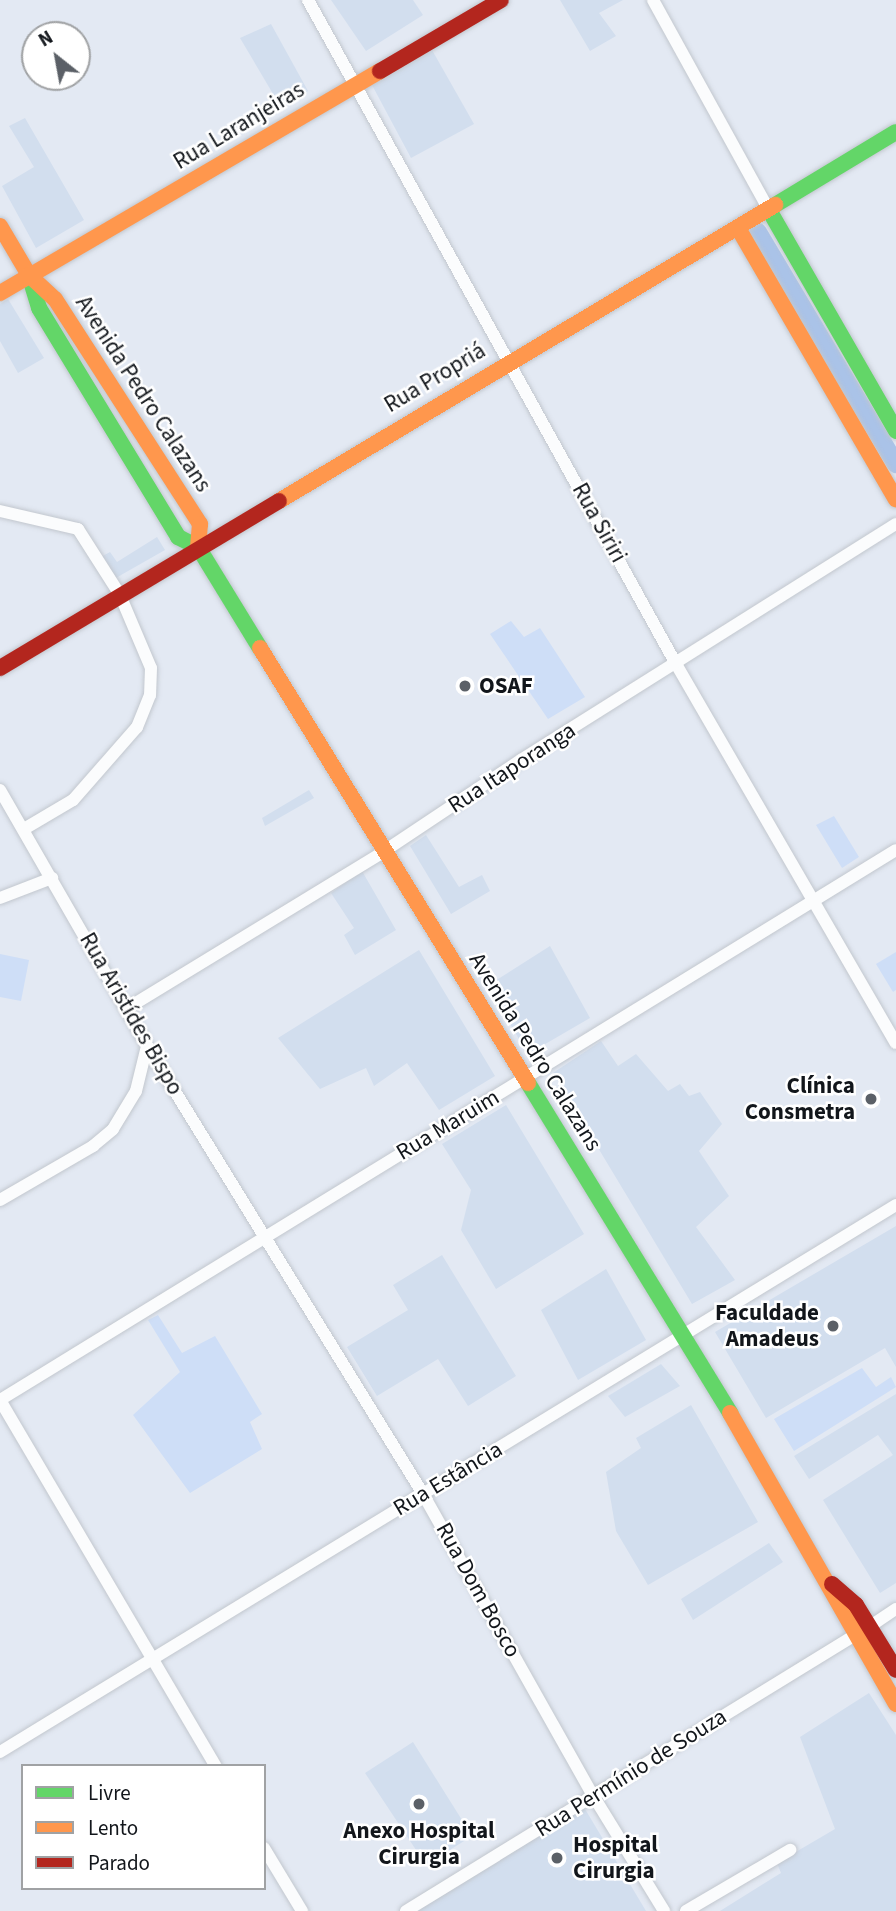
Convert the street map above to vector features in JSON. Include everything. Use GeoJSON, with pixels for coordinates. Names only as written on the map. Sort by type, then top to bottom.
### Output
{"type":"FeatureCollection","features":[{"type":"Feature","properties":{"kind":"main road","name":"Rua Laranjeiras"},"geometry":{"type":"LineString","coordinates":[[0,293],[501,0]]}},
{"type":"Feature","properties":{"kind":"main road","name":"Rua Propriá"},"geometry":{"type":"LineString","coordinates":[[0,668],[510,359],[744,229],[769,209],[896,132]]}},
{"type":"Feature","properties":{"kind":"main road"},"geometry":{"type":"LineString","coordinates":[[769,209],[896,431]]}},
{"type":"Feature","properties":{"kind":"main road","name":"Avenida Pedro Calazans"},"geometry":{"type":"LineString","coordinates":[[0,226],[29,275],[38,308],[178,537],[198,547],[831,1582],[856,1605],[862,1631],[896,1704]]}},
{"type":"Feature","properties":{"kind":"main road"},"geometry":{"type":"LineString","coordinates":[[744,229],[896,499]]}},
{"type":"Feature","properties":{"kind":"main road","name":"Avenida Pedro Calazans"},"geometry":{"type":"LineString","coordinates":[[29,275],[55,299],[200,524],[198,547]]}},
{"type":"Feature","properties":{"kind":"main road","name":"Avenida Pedro Calazans"},"geometry":{"type":"LineString","coordinates":[[862,1631],[896,1670]]}},
{"type":"Feature","properties":{"kind":"street","name":"Rua Siriri"},"geometry":{"type":"LineString","coordinates":[[308,0],[510,359],[676,664],[896,1043]]}},
{"type":"Feature","properties":{"kind":"street"},"geometry":{"type":"LineString","coordinates":[[653,0],[769,209]]}},
{"type":"Feature","properties":{"kind":"street"},"geometry":{"type":"LineString","coordinates":[[744,229],[758,190]]}},
{"type":"Feature","properties":{"kind":"street"},"geometry":{"type":"LineString","coordinates":[[0,511],[78,529],[120,595],[151,668],[150,695],[137,727],[73,800],[24,829]]}},
{"type":"Feature","properties":{"kind":"street","name":"Rua Itaporanga"},"geometry":{"type":"LineString","coordinates":[[127,1009],[383,852],[896,524]]}},
{"type":"Feature","properties":{"kind":"street","name":"Rua Aristídes Bispo"},"geometry":{"type":"LineString","coordinates":[[0,790],[146,1046],[266,1236]]}},
{"type":"Feature","properties":{"kind":"street","name":"Rua Maruim"},"geometry":{"type":"LineString","coordinates":[[0,1400],[896,850]]}},
{"type":"Feature","properties":{"kind":"street"},"geometry":{"type":"LineString","coordinates":[[0,898],[52,878]]}},
{"type":"Feature","properties":{"kind":"street"},"geometry":{"type":"LineString","coordinates":[[0,1200],[93,1146],[113,1129],[136,1091],[146,1046]]}},
{"type":"Feature","properties":{"kind":"street","name":"Rua Estância"},"geometry":{"type":"LineString","coordinates":[[0,1752],[684,1338],[896,1205]]}},
{"type":"Feature","properties":{"kind":"street","name":"Rua Dom Bosco"},"geometry":{"type":"LineString","coordinates":[[266,1236],[423,1494],[594,1797],[664,1911]]}},
{"type":"Feature","properties":{"kind":"street"},"geometry":{"type":"LineString","coordinates":[[0,1400],[215,1764]]}},
{"type":"Feature","properties":{"kind":"street","name":"Rua Permínio de Souza"},"geometry":{"type":"LineString","coordinates":[[407,1911],[896,1609]]}},
{"type":"Feature","properties":{"kind":"street"},"geometry":{"type":"LineString","coordinates":[[686,1911],[790,1850]]}},
{"type":"Feature","properties":{"kind":"street"},"geometry":{"type":"LineString","coordinates":[[266,1851],[302,1911]]}},
{"type":"Feature","properties":{"kind":"shaded area"},"geometry":{"type":"Polygon","coordinates":[[[331,0],[413,0],[423,15],[366,51],[331,0]]]}},
{"type":"Feature","properties":{"kind":"shaded area"},"geometry":{"type":"Polygon","coordinates":[[[560,0],[623,0],[599,13],[616,36],[590,51],[560,0]]]}},
{"type":"Feature","properties":{"kind":"shaded area"},"geometry":{"type":"Polygon","coordinates":[[[271,24],[308,91],[282,109],[240,38],[271,24]]]}},
{"type":"Feature","properties":{"kind":"shaded area"},"geometry":{"type":"Polygon","coordinates":[[[432,50],[474,124],[411,158],[372,85],[432,50]]]}},
{"type":"Feature","properties":{"kind":"shaded area"},"geometry":{"type":"Polygon","coordinates":[[[25,118],[84,220],[36,248],[2,186],[34,167],[9,126],[25,118]]]}},
{"type":"Feature","properties":{"kind":"shaded area"},"geometry":{"type":"Polygon","coordinates":[[[8,299],[44,358],[18,373],[0,341],[0,304],[8,299]]]}},
{"type":"Feature","properties":{"kind":"shaded area"},"geometry":{"type":"Polygon","coordinates":[[[157,537],[165,550],[114,579],[101,557],[110,552],[117,562],[157,537]]]}},
{"type":"Feature","properties":{"kind":"shaded area"},"geometry":{"type":"Polygon","coordinates":[[[511,621],[524,637],[540,628],[585,697],[548,719],[490,634],[511,621]]]}},
{"type":"Feature","properties":{"kind":"shaded area"},"geometry":{"type":"Polygon","coordinates":[[[309,790],[314,798],[265,826],[262,818],[309,790]]]}},
{"type":"Feature","properties":{"kind":"shaded area"},"geometry":{"type":"Polygon","coordinates":[[[834,816],[859,857],[842,868],[816,825],[834,816]]]}},
{"type":"Feature","properties":{"kind":"shaded area"},"geometry":{"type":"Polygon","coordinates":[[[426,835],[459,887],[482,875],[490,891],[451,914],[410,846],[426,835]]]}},
{"type":"Feature","properties":{"kind":"shaded area"},"geometry":{"type":"Polygon","coordinates":[[[362,871],[396,930],[355,955],[344,935],[354,928],[331,893],[362,871]]]}},
{"type":"Feature","properties":{"kind":"shaded area"},"geometry":{"type":"Polygon","coordinates":[[[550,946],[590,1018],[528,1054],[487,986],[550,946]]]}},
{"type":"Feature","properties":{"kind":"shaded area"},"geometry":{"type":"Polygon","coordinates":[[[419,950],[495,1076],[439,1110],[407,1063],[374,1086],[366,1068],[320,1089],[278,1038],[419,950]]]}},
{"type":"Feature","properties":{"kind":"shaded area"},"geometry":{"type":"Polygon","coordinates":[[[896,952],[896,990],[893,992],[876,964],[896,952]]]}},
{"type":"Feature","properties":{"kind":"shaded area"},"geometry":{"type":"Polygon","coordinates":[[[0,954],[29,960],[21,1001],[0,997],[0,954]]]}},
{"type":"Feature","properties":{"kind":"shaded area"},"geometry":{"type":"Polygon","coordinates":[[[601,1041],[618,1066],[636,1054],[668,1091],[680,1084],[689,1096],[700,1092],[722,1124],[699,1151],[729,1196],[696,1227],[735,1280],[692,1304],[553,1073],[601,1041]]]}},
{"type":"Feature","properties":{"kind":"shaded area"},"geometry":{"type":"Polygon","coordinates":[[[506,1105],[584,1234],[496,1289],[461,1230],[471,1190],[442,1144],[506,1105]]]}},
{"type":"Feature","properties":{"kind":"shaded area","name":"Faculdade Amadeus"},"geometry":{"type":"Polygon","coordinates":[[[896,1226],[896,1367],[885,1348],[766,1418],[715,1332],[896,1226]]]}},
{"type":"Feature","properties":{"kind":"shaded area"},"geometry":{"type":"Polygon","coordinates":[[[442,1255],[516,1376],[468,1406],[438,1359],[377,1396],[347,1347],[408,1310],[393,1285],[442,1255]]]}},
{"type":"Feature","properties":{"kind":"shaded area"},"geometry":{"type":"Polygon","coordinates":[[[606,1269],[646,1340],[578,1380],[541,1310],[606,1269]]]}},
{"type":"Feature","properties":{"kind":"shaded area"},"geometry":{"type":"Polygon","coordinates":[[[158,1315],[182,1353],[215,1336],[262,1414],[250,1422],[262,1449],[190,1493],[133,1415],[180,1372],[148,1320],[158,1315]]]}},
{"type":"Feature","properties":{"kind":"shaded area"},"geometry":{"type":"Polygon","coordinates":[[[661,1364],[680,1386],[625,1417],[608,1396],[661,1364]]]}},
{"type":"Feature","properties":{"kind":"shaded area"},"geometry":{"type":"Polygon","coordinates":[[[862,1368],[876,1387],[891,1377],[896,1387],[794,1451],[774,1419],[862,1368]]]}},
{"type":"Feature","properties":{"kind":"shaded area"},"geometry":{"type":"Polygon","coordinates":[[[896,1394],[896,1583],[880,1593],[823,1500],[893,1455],[878,1435],[809,1479],[794,1456],[896,1394]]]}},
{"type":"Feature","properties":{"kind":"shaded area"},"geometry":{"type":"Polygon","coordinates":[[[691,1405],[758,1522],[648,1585],[616,1531],[606,1472],[641,1448],[636,1438],[691,1405]]]}},
{"type":"Feature","properties":{"kind":"shaded area"},"geometry":{"type":"Polygon","coordinates":[[[769,1543],[783,1562],[693,1620],[681,1599],[769,1543]]]}},
{"type":"Feature","properties":{"kind":"shaded area"},"geometry":{"type":"Polygon","coordinates":[[[869,1693],[896,1735],[896,1911],[720,1911],[781,1873],[777,1863],[835,1829],[800,1737],[869,1693]]]}},
{"type":"Feature","properties":{"kind":"shaded area","name":"Anexo Hospital Cirurgia"},"geometry":{"type":"Polygon","coordinates":[[[413,1742],[472,1836],[426,1865],[365,1773],[413,1742]]]}},
{"type":"Feature","properties":{"kind":"shaded area","name":"Hospital Cirurgia"},"geometry":{"type":"Polygon","coordinates":[[[582,1804],[646,1911],[416,1911],[582,1804]]]}},
{"type":"Feature","properties":{"kind":"waterway"},"geometry":{"type":"LineString","coordinates":[[758,232],[896,464]]}},
{"type":"Feature","properties":{"kind":"traffic: fast"},"geometry":{"type":"LineString","coordinates":[[775,205],[896,132]]}},
{"type":"Feature","properties":{"kind":"traffic: fast"},"geometry":{"type":"LineString","coordinates":[[769,210],[896,431]]}},
{"type":"Feature","properties":{"kind":"traffic: fast"},"geometry":{"type":"LineString","coordinates":[[29,275],[39,308],[178,537],[198,547],[260,648]]}},
{"type":"Feature","properties":{"kind":"traffic: fast"},"geometry":{"type":"LineString","coordinates":[[528,1083],[730,1413]]}},
{"type":"Feature","properties":{"kind":"traffic: slow"},"geometry":{"type":"LineString","coordinates":[[0,293],[380,71]]}},
{"type":"Feature","properties":{"kind":"traffic: slow"},"geometry":{"type":"LineString","coordinates":[[279,501],[775,205]]}},
{"type":"Feature","properties":{"kind":"traffic: slow"},"geometry":{"type":"LineString","coordinates":[[0,226],[29,275],[55,299],[200,524],[198,547]]}},
{"type":"Feature","properties":{"kind":"traffic: slow"},"geometry":{"type":"LineString","coordinates":[[738,228],[896,499]]}},
{"type":"Feature","properties":{"kind":"traffic: slow"},"geometry":{"type":"LineString","coordinates":[[260,648],[528,1083]]}},
{"type":"Feature","properties":{"kind":"traffic: slow"},"geometry":{"type":"LineString","coordinates":[[730,1413],[896,1704]]}},
{"type":"Feature","properties":{"kind":"traffic: jam"},"geometry":{"type":"LineString","coordinates":[[380,71],[501,0]]}},
{"type":"Feature","properties":{"kind":"traffic: jam"},"geometry":{"type":"LineString","coordinates":[[0,668],[279,501]]}},
{"type":"Feature","properties":{"kind":"traffic: jam"},"geometry":{"type":"LineString","coordinates":[[832,1584],[856,1605],[896,1670]]}},
{"type":"Feature","properties":{"kind":"place","name":"OSAF"},"geometry":{"type":"Point","coordinates":[465,686]}},
{"type":"Feature","properties":{"kind":"place","name":"Clínica Consmetra"},"geometry":{"type":"Point","coordinates":[871,1099]}},
{"type":"Feature","properties":{"kind":"place","name":"Faculdade Amadeus"},"geometry":{"type":"Point","coordinates":[833,1326]}},
{"type":"Feature","properties":{"kind":"place","name":"Anexo Hospital Cirurgia"},"geometry":{"type":"Point","coordinates":[419,1804]}},
{"type":"Feature","properties":{"kind":"place","name":"Hospital Cirurgia"},"geometry":{"type":"Point","coordinates":[557,1858]}}]}
